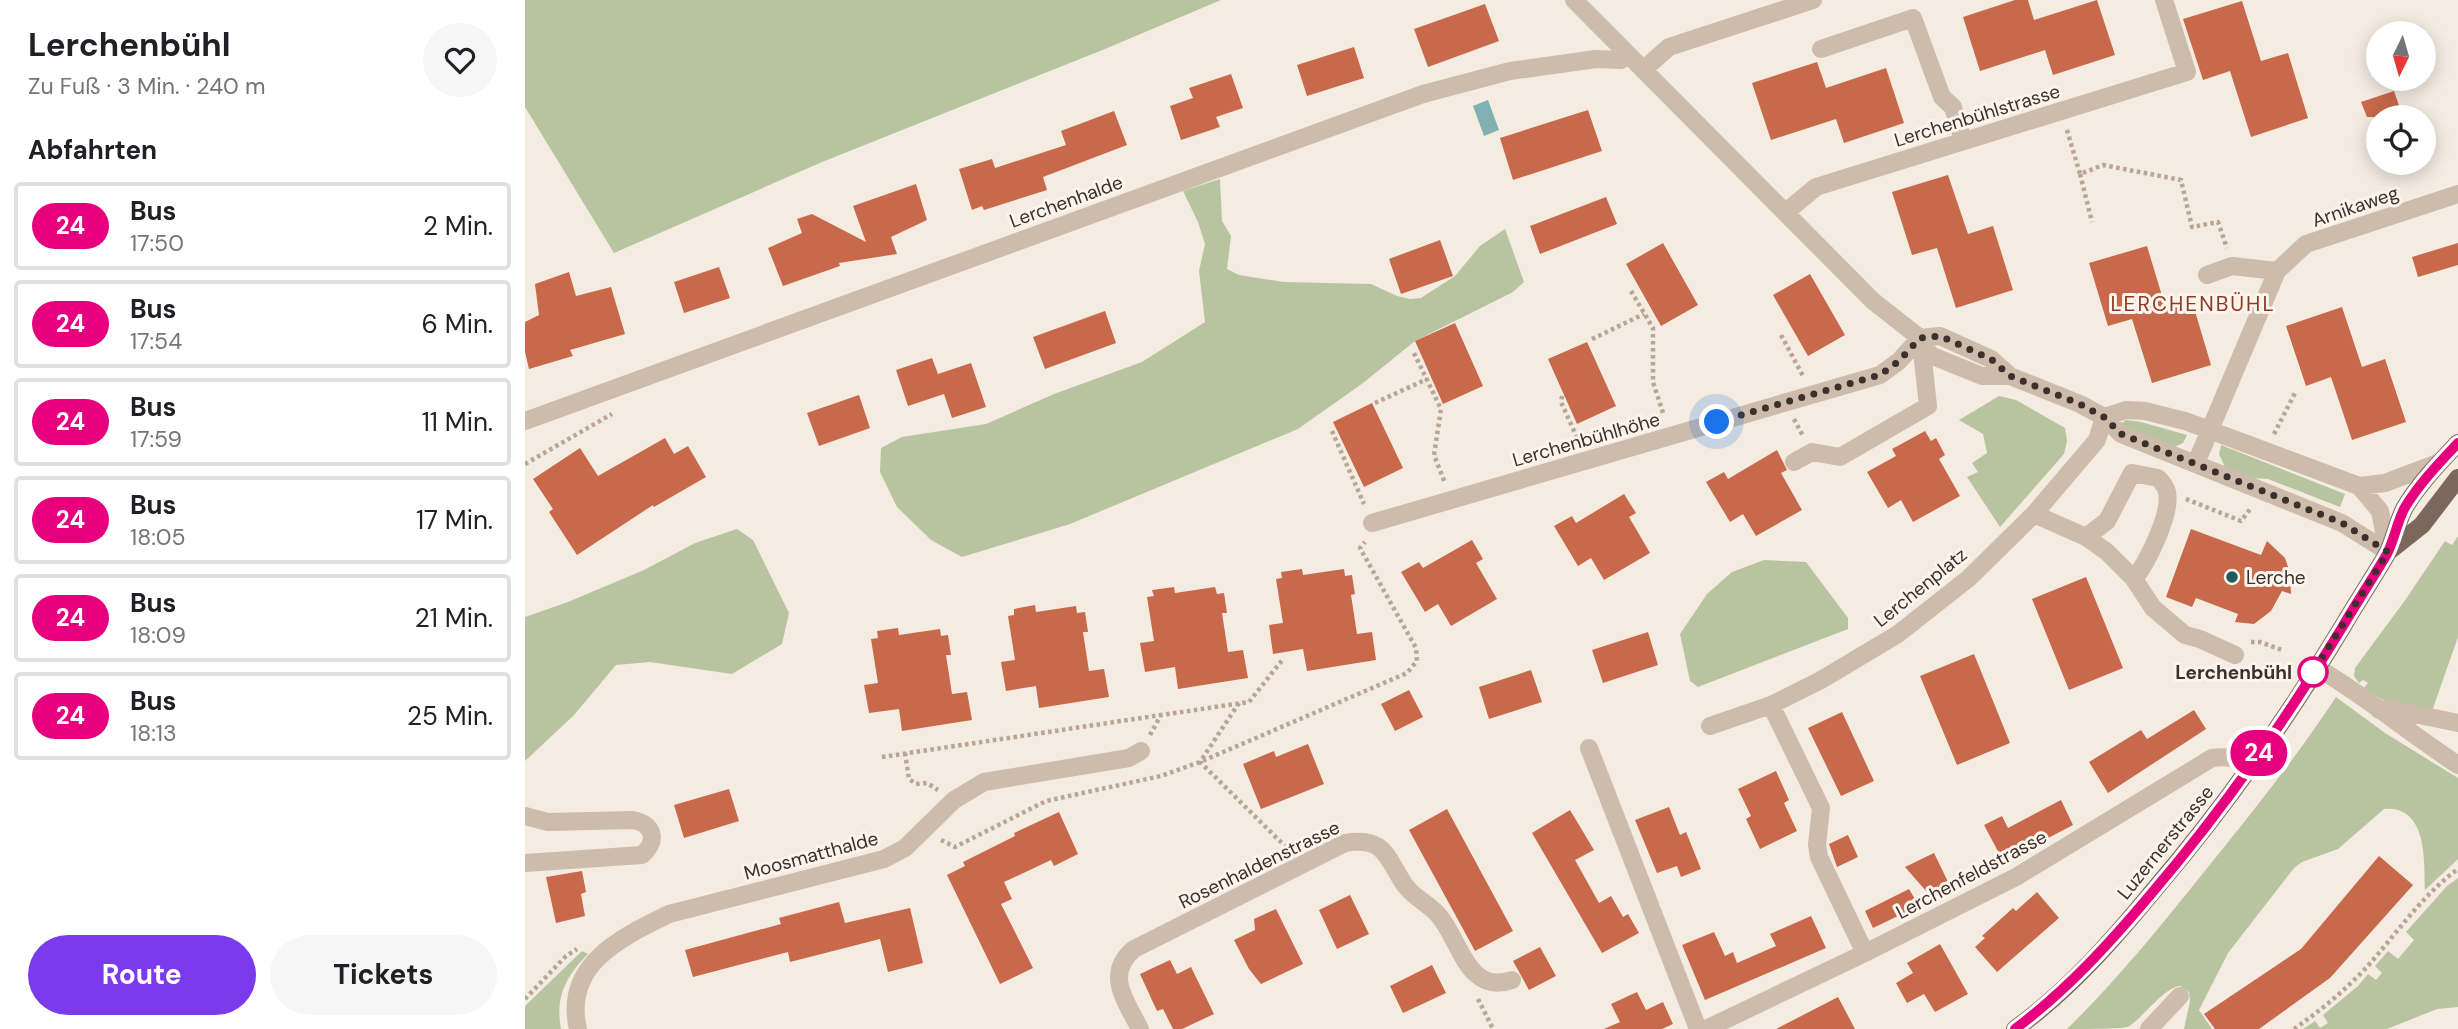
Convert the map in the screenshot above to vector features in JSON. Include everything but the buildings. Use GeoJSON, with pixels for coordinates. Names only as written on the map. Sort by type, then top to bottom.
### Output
{"type":"FeatureCollection","features":[{"type":"Feature","properties":{"kind":"main road","name":"Luzernerstrasse"},"geometry":{"type":"LineString","coordinates":[[2015,1029],[2091,963],[2176,865],[2284,718],[2388,552],[2405,509],[2438,463],[2458,443]]}},
{"type":"Feature","properties":{"kind":"main road","name":"Luzernerstrasse"},"geometry":{"type":"LineString","coordinates":[[2388,552],[2422,525],[2458,478]]}},
{"type":"Feature","properties":{"kind":"street"},"geometry":{"type":"LineString","coordinates":[[1574,0],[1873,300],[1920,338],[1928,406],[1840,457],[1812,452],[1794,462]]}},
{"type":"Feature","properties":{"kind":"street"},"geometry":{"type":"LineString","coordinates":[[1643,70],[1669,47],[1813,0]]}},
{"type":"Feature","properties":{"kind":"street","name":"Lerchenbühlstrasse"},"geometry":{"type":"LineString","coordinates":[[1786,212],[1817,187],[2187,72],[2164,0]]}},
{"type":"Feature","properties":{"kind":"street"},"geometry":{"type":"LineString","coordinates":[[1821,49],[1913,19],[1942,97],[1953,107],[1963,141]]}},
{"type":"Feature","properties":{"kind":"street","name":"Lerchenhalde"},"geometry":{"type":"LineString","coordinates":[[525,421],[1423,94],[1510,71],[1596,59],[1621,60],[1628,54]]}},
{"type":"Feature","properties":{"kind":"street","name":"Arnikaweg"},"geometry":{"type":"LineString","coordinates":[[2196,463],[2277,271],[2306,244],[2458,194]]}},
{"type":"Feature","properties":{"kind":"street"},"geometry":{"type":"LineString","coordinates":[[2207,275],[2232,266],[2277,271]]}},
{"type":"Feature","properties":{"kind":"street"},"geometry":{"type":"LineString","coordinates":[[1920,338],[1940,336],[1991,359],[2010,376],[2080,404],[2104,417],[2121,434],[2342,523],[2388,552]]}},
{"type":"Feature","properties":{"kind":"street","name":"Lerchenbühlhöhe"},"geometry":{"type":"LineString","coordinates":[[1369,525],[1880,375],[1899,361],[1920,338]]}},
{"type":"Feature","properties":{"kind":"street"},"geometry":{"type":"LineString","coordinates":[[2104,417],[2126,410],[2145,411],[2211,429],[2359,486],[2385,483],[2438,463]]}},
{"type":"Feature","properties":{"kind":"street","name":"Lerchenplatz"},"geometry":{"type":"LineString","coordinates":[[1710,726],[1771,705],[1843,668],[1898,634],[1969,578],[2034,514],[2097,440],[2104,417]]}},
{"type":"Feature","properties":{"kind":"street"},"geometry":{"type":"LineString","coordinates":[[2086,537],[2107,521],[2132,473],[2158,478],[2167,491],[2165,514],[2149,554],[2134,579]]}},
{"type":"Feature","properties":{"kind":"street"},"geometry":{"type":"LineString","coordinates":[[2359,486],[2380,511],[2388,552]]}},
{"type":"Feature","properties":{"kind":"street"},"geometry":{"type":"LineString","coordinates":[[2034,514],[2086,537],[2107,552],[2134,579],[2153,608],[2185,635],[2235,655]]}},
{"type":"Feature","properties":{"kind":"street"},"geometry":{"type":"LineString","coordinates":[[2316,667],[2350,687],[2458,765]]}},
{"type":"Feature","properties":{"kind":"street"},"geometry":{"type":"LineString","coordinates":[[1771,705],[1821,808],[1817,845],[1819,857],[1865,953]]}},
{"type":"Feature","properties":{"kind":"street"},"geometry":{"type":"LineString","coordinates":[[2379,710],[2390,709],[2458,723]]}},
{"type":"Feature","properties":{"kind":"street"},"geometry":{"type":"LineString","coordinates":[[1589,748],[1698,1029]]}},
{"type":"Feature","properties":{"kind":"street","name":"Moosmatthalde"},"geometry":{"type":"LineString","coordinates":[[578,1029],[574,1003],[576,989],[584,975],[608,950],[640,928],[669,914],[884,859],[905,848],[954,800],[984,782],[1129,758],[1142,751]]}},
{"type":"Feature","properties":{"kind":"street","name":"Lerchenfeldstrasse"},"geometry":{"type":"LineString","coordinates":[[1706,1029],[2016,877],[2212,758],[2237,758],[2251,765]]}},
{"type":"Feature","properties":{"kind":"street"},"geometry":{"type":"LineString","coordinates":[[525,816],[548,822],[633,820],[642,822],[652,833],[651,842],[642,855],[525,863]]}},
{"type":"Feature","properties":{"kind":"street","name":"Rosenhaldenstrasse"},"geometry":{"type":"LineString","coordinates":[[1140,1029],[1121,992],[1118,972],[1123,958],[1134,949],[1345,843],[1368,842],[1379,846],[1412,895],[1438,915],[1470,968],[1489,983],[1499,985],[1512,980]]}},
{"type":"Feature","properties":{"kind":"street"},"geometry":{"type":"LineString","coordinates":[[2155,1027],[2180,996]]}},
{"type":"Feature","properties":{"kind":"path"},"geometry":{"type":"LineString","coordinates":[[2075,155],[2092,222]]}},
{"type":"Feature","properties":{"kind":"path"},"geometry":{"type":"LineString","coordinates":[[2080,174],[2103,165],[2181,180],[2192,227],[2218,222],[2227,246]]}},
{"type":"Feature","properties":{"kind":"path"},"geometry":{"type":"LineString","coordinates":[[1631,291],[1653,328],[1653,382],[1666,424]]}},
{"type":"Feature","properties":{"kind":"path"},"geometry":{"type":"LineString","coordinates":[[1592,339],[1644,314]]}},
{"type":"Feature","properties":{"kind":"path"},"geometry":{"type":"LineString","coordinates":[[1781,335],[1808,386]]}},
{"type":"Feature","properties":{"kind":"path"},"geometry":{"type":"LineString","coordinates":[[1414,353],[1441,409],[1434,455],[1444,480]]}},
{"type":"Feature","properties":{"kind":"path"},"geometry":{"type":"LineString","coordinates":[[1375,403],[1427,379]]}},
{"type":"Feature","properties":{"kind":"path"},"geometry":{"type":"LineString","coordinates":[[2270,444],[2296,391]]}},
{"type":"Feature","properties":{"kind":"path"},"geometry":{"type":"LineString","coordinates":[[1562,396],[1561,402],[1578,438]]}},
{"type":"Feature","properties":{"kind":"path"},"geometry":{"type":"LineString","coordinates":[[525,464],[617,411]]}},
{"type":"Feature","properties":{"kind":"path"},"geometry":{"type":"LineString","coordinates":[[1795,421],[1804,438]]}},
{"type":"Feature","properties":{"kind":"path"},"geometry":{"type":"LineString","coordinates":[[926,830],[947,845],[955,846],[1046,801],[1161,776],[1200,762],[1407,673],[1417,661],[1416,648],[1360,548],[1369,525],[1332,431]]}},
{"type":"Feature","properties":{"kind":"path"},"geometry":{"type":"LineString","coordinates":[[2167,491],[2241,521],[2256,502]]}},
{"type":"Feature","properties":{"kind":"path"},"geometry":{"type":"LineString","coordinates":[[2235,655],[2246,642],[2260,642],[2282,650]]}},
{"type":"Feature","properties":{"kind":"path"},"geometry":{"type":"LineString","coordinates":[[882,757],[1252,700],[1284,658]]}},
{"type":"Feature","properties":{"kind":"path"},"geometry":{"type":"LineString","coordinates":[[1200,762],[1239,703]]}},
{"type":"Feature","properties":{"kind":"path"},"geometry":{"type":"LineString","coordinates":[[1142,751],[1161,715]]}},
{"type":"Feature","properties":{"kind":"path"},"geometry":{"type":"LineString","coordinates":[[905,753],[909,779],[916,785],[927,783]]}},
{"type":"Feature","properties":{"kind":"path"},"geometry":{"type":"LineString","coordinates":[[1200,762],[1303,864]]}},
{"type":"Feature","properties":{"kind":"path"},"geometry":{"type":"LineString","coordinates":[[2294,1029],[2336,998],[2447,877],[2458,869]]}},
{"type":"Feature","properties":{"kind":"green space"},"geometry":{"type":"Polygon","coordinates":[[[525,0],[1221,0],[822,162],[614,253],[525,107],[525,0]]]}},
{"type":"Feature","properties":{"kind":"green space"},"geometry":{"type":"Polygon","coordinates":[[[1220,179],[1222,221],[1231,236],[1227,269],[1239,275],[1284,282],[1371,284],[1397,296],[1421,298],[1455,276],[1480,246],[1505,229],[1524,282],[1513,292],[1415,341],[1363,383],[1298,429],[1070,524],[962,557],[931,540],[897,507],[880,472],[881,448],[902,437],[986,424],[1054,394],[1142,362],[1205,322],[1199,271],[1205,244],[1183,191],[1220,179]]]}},
{"type":"Feature","properties":{"kind":"green space"},"geometry":{"type":"Polygon","coordinates":[[[1999,396],[2016,400],[2065,428],[2067,441],[2064,454],[2000,527],[1967,477],[1978,472],[1972,463],[1987,453],[1983,434],[1959,420],[1999,396]]]}},
{"type":"Feature","properties":{"kind":"green space"},"geometry":{"type":"Polygon","coordinates":[[[2126,420],[2187,435],[2183,443],[2170,449],[2122,426],[2126,420]]]}},
{"type":"Feature","properties":{"kind":"green space"},"geometry":{"type":"Polygon","coordinates":[[[2221,445],[2345,494],[2340,507],[2268,479],[2251,478],[2225,467],[2219,454],[2221,445]]]}},
{"type":"Feature","properties":{"kind":"green space"},"geometry":{"type":"Polygon","coordinates":[[[737,529],[753,540],[789,613],[782,644],[732,674],[650,662],[616,665],[574,715],[525,761],[525,617],[644,570],[695,543],[737,529]]]}},
{"type":"Feature","properties":{"kind":"green space"},"geometry":{"type":"Polygon","coordinates":[[[2458,536],[2458,637],[2431,714],[2387,702],[2364,688],[2368,683],[2363,680],[2359,683],[2354,676],[2355,668],[2445,541],[2452,545],[2458,536]]]}},
{"type":"Feature","properties":{"kind":"green space"},"geometry":{"type":"Polygon","coordinates":[[[1764,560],[1806,562],[1848,618],[1848,629],[1698,687],[1690,681],[1680,634],[1707,594],[1732,572],[1764,560]]]}},
{"type":"Feature","properties":{"kind":"green space"},"geometry":{"type":"Polygon","coordinates":[[[2336,697],[2385,733],[2458,778],[2458,859],[2425,890],[2423,851],[2416,825],[2409,816],[2398,810],[2384,809],[2338,849],[2302,862],[2294,868],[2228,953],[2199,1010],[2212,1029],[2184,1029],[2190,1001],[2189,992],[2180,986],[2167,991],[2128,1027],[2067,1029],[2121,972],[2188,893],[2272,786],[2336,697]]]}},
{"type":"Feature","properties":{"kind":"green space"},"geometry":{"type":"Polygon","coordinates":[[[2458,878],[2458,1007],[2437,1009],[2387,1029],[2303,1029],[2315,1021],[2320,1028],[2328,1023],[2323,1015],[2358,986],[2368,974],[2376,980],[2382,973],[2375,966],[2388,951],[2398,959],[2414,940],[2406,932],[2447,886],[2458,878]]]}},
{"type":"Feature","properties":{"kind":"green space"},"geometry":{"type":"Polygon","coordinates":[[[582,951],[588,954],[568,979],[561,997],[561,1029],[525,1029],[525,1006],[582,951]]]}},
{"type":"Feature","properties":{"kind":"water"},"geometry":{"type":"Polygon","coordinates":[[[1488,100],[1499,130],[1484,136],[1473,106],[1488,100]]]}},
{"type":"Feature","properties":{"kind":"bus line","name":"24"},"geometry":{"type":"LineString","coordinates":[[2015,1029],[2091,963],[2176,865],[2216,813],[2284,718],[2341,629],[2388,552],[2405,509],[2438,463],[2458,443]]}},
{"type":"Feature","properties":{"kind":"place","name":"Lerche"},"geometry":{"type":"Point","coordinates":[2232,577]}},
{"type":"Feature","properties":{"kind":"place","name":"Lerchenbühl"},"geometry":{"type":"Point","coordinates":[2313,672]}},
{"type":"Feature","properties":{"kind":"district","name":"LERCHENBÜHL"},"geometry":{"type":"Point","coordinates":[2193,304]}},
{"type":"Feature","properties":{"kind":"route"},"geometry":{"type":"LineString","coordinates":[[1717,422],[1880,375],[1899,361],[1920,338],[1940,336],[1991,359],[2010,376],[2080,404],[2104,417],[2121,434],[2342,523],[2388,552],[2313,672]]}}]}
